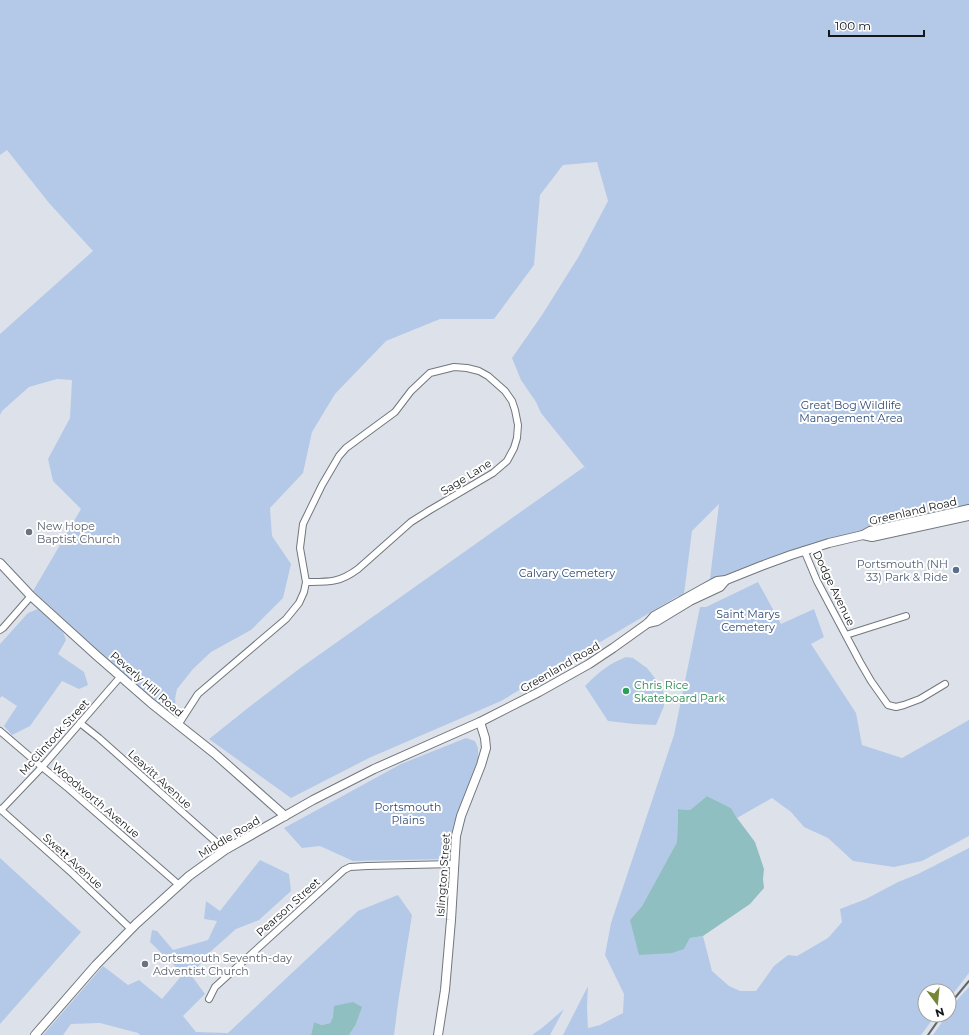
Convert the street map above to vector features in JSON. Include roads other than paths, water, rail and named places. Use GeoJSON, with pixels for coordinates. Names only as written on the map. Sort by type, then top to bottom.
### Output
{"type":"FeatureCollection","features":[{"type":"Feature","properties":{"kind":"main road","name":"Greenland Road"},"geometry":{"type":"LineString","coordinates":[[480,722],[562,680],[613,648],[648,623],[657,621],[717,581],[726,580],[804,550],[863,535],[870,531],[969,509]]}},
{"type":"Feature","properties":{"kind":"main road","name":"Greenland Road"},"geometry":{"type":"LineString","coordinates":[[863,535],[872,537],[969,516]]}},
{"type":"Feature","properties":{"kind":"main road","name":"Peverly Hill Road"},"geometry":{"type":"LineString","coordinates":[[0,563],[31,596],[121,676],[178,725],[214,753],[285,816]]}},
{"type":"Feature","properties":{"kind":"main road","name":"Middle Road"},"geometry":{"type":"LineString","coordinates":[[36,1035],[96,966],[131,929],[200,867],[225,850],[328,792],[374,769],[480,722]]}},
{"type":"Feature","properties":{"kind":"main road","name":"Islington Street"},"geometry":{"type":"LineString","coordinates":[[438,1035],[445,990],[456,836],[460,816],[481,765],[486,748],[485,738],[480,722]]}},
{"type":"Feature","properties":{"kind":"street","name":"Sage Lane"},"geometry":{"type":"LineString","coordinates":[[178,725],[198,694],[286,618],[299,604],[306,582],[300,548],[303,524],[322,486],[346,448],[395,412],[411,391],[430,373],[454,367],[479,371],[488,376],[505,392],[512,401],[518,425],[517,438],[514,448],[507,461],[493,473],[412,522],[350,575],[340,580],[329,582],[306,582]]}},
{"type":"Feature","properties":{"kind":"street","name":"Dodge Avenue"},"geometry":{"type":"LineString","coordinates":[[804,550],[817,581],[860,662],[888,705],[896,707],[904,705],[920,699],[945,684]]}},
{"type":"Feature","properties":{"kind":"street"},"geometry":{"type":"LineString","coordinates":[[0,630],[31,596]]}},
{"type":"Feature","properties":{"kind":"street","name":"Dodge Avenue"},"geometry":{"type":"LineString","coordinates":[[846,635],[906,616]]}},
{"type":"Feature","properties":{"kind":"street","name":"McClintock Street"},"geometry":{"type":"LineString","coordinates":[[0,810],[42,767],[121,676]]}},
{"type":"Feature","properties":{"kind":"street","name":"Leavitt Avenue"},"geometry":{"type":"LineString","coordinates":[[80,724],[99,738],[225,850]]}},
{"type":"Feature","properties":{"kind":"street","name":"Woodworth Avenue"},"geometry":{"type":"LineString","coordinates":[[0,731],[179,885]]}},
{"type":"Feature","properties":{"kind":"street","name":"Swett Avenue"},"geometry":{"type":"LineString","coordinates":[[0,810],[73,874],[131,929]]}},
{"type":"Feature","properties":{"kind":"street","name":"Pearson Street"},"geometry":{"type":"LineString","coordinates":[[209,999],[215,987],[344,870],[350,867],[367,866],[454,864]]}},
{"type":"Feature","properties":{"kind":"railway"},"geometry":{"type":"LineString","coordinates":[[957,995],[969,981]]}},
{"type":"Feature","properties":{"kind":"railway"},"geometry":{"type":"LineString","coordinates":[[928,1035],[936,1023]]}},
{"type":"Feature","properties":{"kind":"place","name":"New Hope Baptist Church"},"geometry":{"type":"Point","coordinates":[29,532]}},
{"type":"Feature","properties":{"kind":"place","name":"Portsmouth (NH 33) Park & Ride"},"geometry":{"type":"Point","coordinates":[956,570]}},
{"type":"Feature","properties":{"kind":"place","name":"Chris Rice Skateboard Park"},"geometry":{"type":"Point","coordinates":[626,691]}},
{"type":"Feature","properties":{"kind":"place","name":"Portsmouth Seventh-day Adventist Church"},"geometry":{"type":"Point","coordinates":[145,964]}},
{"type":"Feature","properties":{"kind":"park label","name":"Great Bog Wildlife Management Area"},"geometry":{"type":"Point","coordinates":[851,411]}},
{"type":"Feature","properties":{"kind":"park label","name":"Calvary Cemetery"},"geometry":{"type":"Point","coordinates":[567,573]}},
{"type":"Feature","properties":{"kind":"park label","name":"Saint Marys Cemetery"},"geometry":{"type":"Point","coordinates":[748,620]}},
{"type":"Feature","properties":{"kind":"park label","name":"Portsmouth Plains"},"geometry":{"type":"Point","coordinates":[408,813]}}]}
